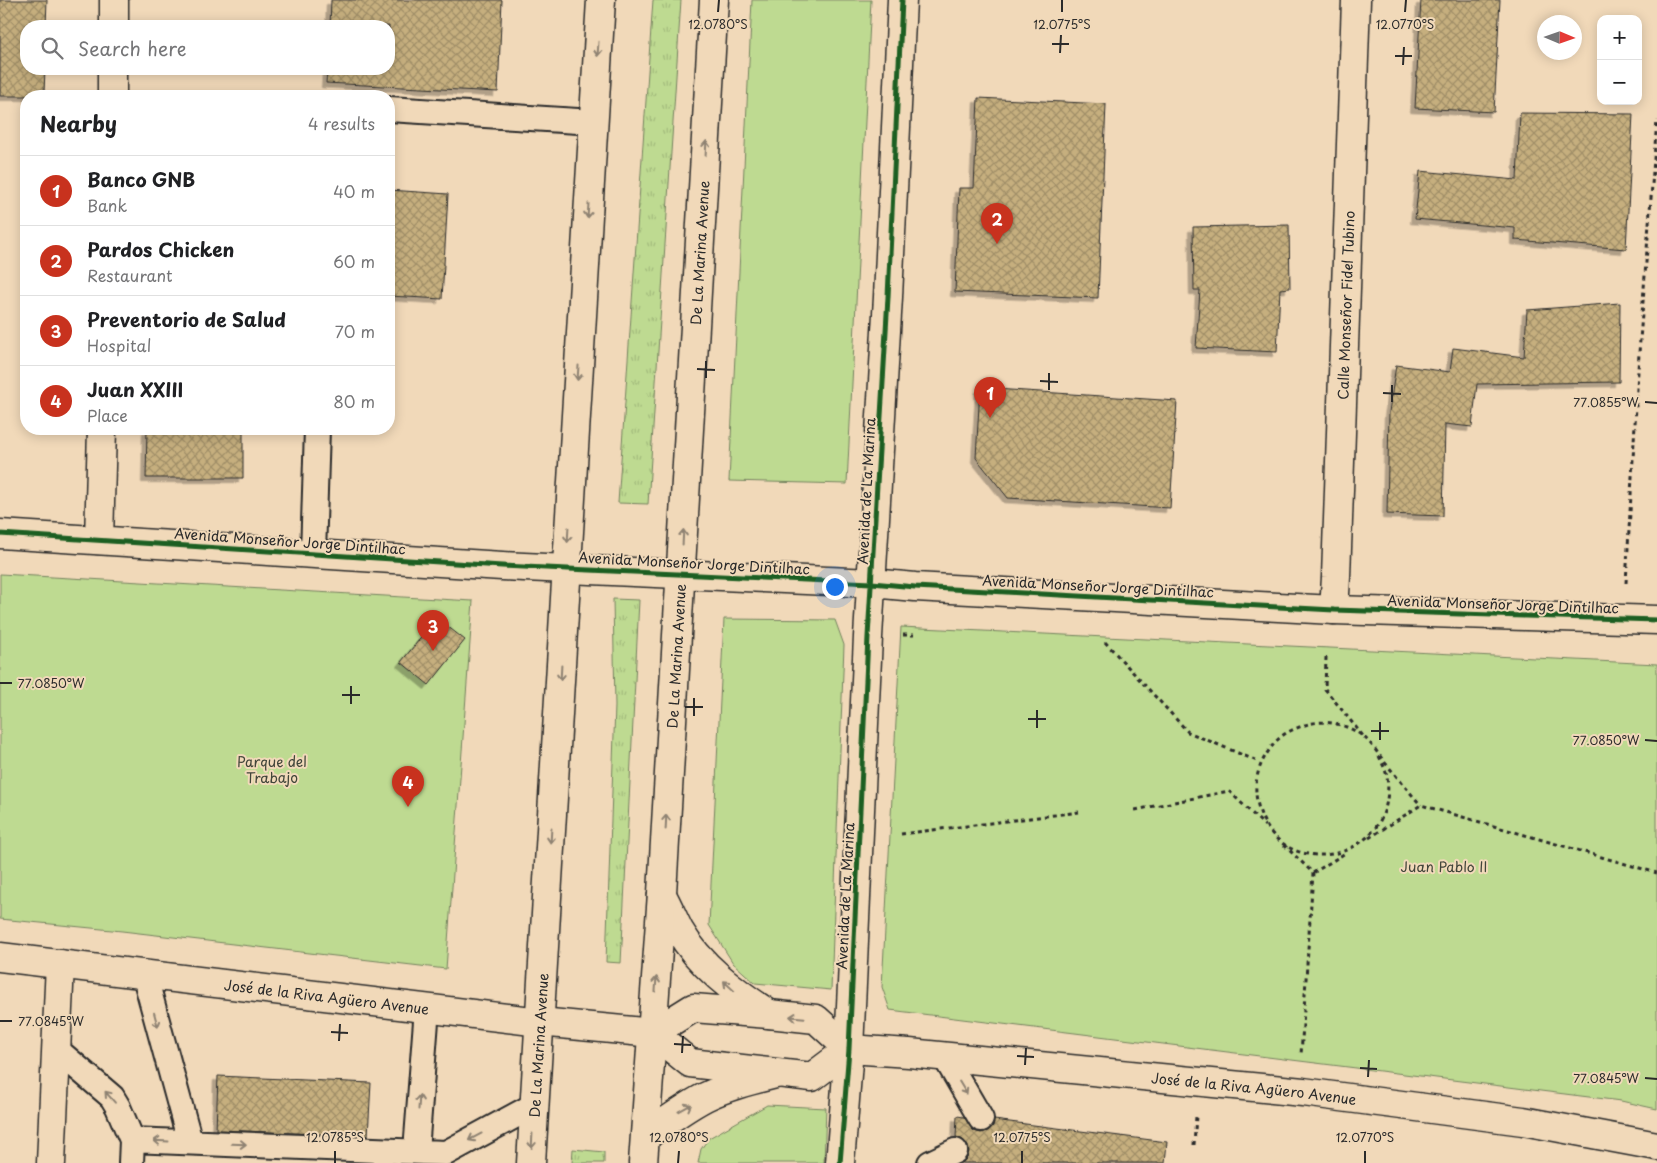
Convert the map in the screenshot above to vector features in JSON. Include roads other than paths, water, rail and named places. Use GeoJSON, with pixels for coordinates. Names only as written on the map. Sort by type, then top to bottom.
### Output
{"type":"FeatureCollection","features":[{"type":"Feature","properties":{"kind":"street"},"geometry":{"type":"LineString","coordinates":[[114,0],[114,20]]}},
{"type":"Feature","properties":{"kind":"street","name":"De La Marina Avenue"},"geometry":{"type":"LineString","coordinates":[[530,1163],[601,0]]}},
{"type":"Feature","properties":{"kind":"street","name":"De La Marina Avenue"},"geometry":{"type":"LineString","coordinates":[[643,1163],[662,893],[714,0]]}},
{"type":"Feature","properties":{"kind":"street","name":"Avenida de La Marina"},"geometry":{"type":"LineString","coordinates":[[840,1163],[849,1049],[868,637],[887,316],[902,0]]}},
{"type":"Feature","properties":{"kind":"street","name":"Calle Monseñor Fidel Tubino"},"geometry":{"type":"LineString","coordinates":[[1334,610],[1356,0]]}},
{"type":"Feature","properties":{"kind":"street"},"geometry":{"type":"LineString","coordinates":[[112,75],[112,90]]}},
{"type":"Feature","properties":{"kind":"street"},"geometry":{"type":"LineString","coordinates":[[99,540],[102,435]]}},
{"type":"Feature","properties":{"kind":"street","name":"Avenida Monseñor Jorge Dintilhac"},"geometry":{"type":"LineString","coordinates":[[0,534],[567,569],[872,583],[1334,610],[1657,620]]}},
{"type":"Feature","properties":{"kind":"street"},"geometry":{"type":"LineString","coordinates":[[662,893],[680,930],[704,964],[734,992],[769,1014]]}},
{"type":"Feature","properties":{"kind":"street","name":"José de la Riva Agüero Avenue"},"geometry":{"type":"LineString","coordinates":[[0,957],[540,1022],[652,1033]]}},
{"type":"Feature","properties":{"kind":"street"},"geometry":{"type":"LineString","coordinates":[[51,1163],[60,964]]}},
{"type":"Feature","properties":{"kind":"street"},"geometry":{"type":"LineString","coordinates":[[692,1008],[769,1014],[816,1019],[849,1049],[812,1077],[690,1063],[652,1033],[692,1008]]}},
{"type":"Feature","properties":{"kind":"street","name":"José de la Riva Agüero Avenue"},"geometry":{"type":"LineString","coordinates":[[849,1049],[1303,1092],[1523,1121],[1657,1146]]}},
{"type":"Feature","properties":{"kind":"street"},"geometry":{"type":"LineString","coordinates":[[646,1136],[675,1114],[707,1096],[741,1083],[776,1074]]}},
{"type":"Feature","properties":{"kind":"lane"},"geometry":{"type":"LineString","coordinates":[[395,109],[594,122]]}},
{"type":"Feature","properties":{"kind":"lane"},"geometry":{"type":"LineString","coordinates":[[313,554],[316,435]]}},
{"type":"Feature","properties":{"kind":"lane"},"geometry":{"type":"LineString","coordinates":[[144,973],[190,1142]]}},
{"type":"Feature","properties":{"kind":"lane"},"geometry":{"type":"LineString","coordinates":[[416,1151],[427,1008]]}},
{"type":"Feature","properties":{"kind":"lane"},"geometry":{"type":"LineString","coordinates":[[57,1050],[112,1097],[132,1140],[131,1163]]}},
{"type":"Feature","properties":{"kind":"lane"},"geometry":{"type":"LineString","coordinates":[[945,1057],[981,1119]]}},
{"type":"Feature","properties":{"kind":"lane"},"geometry":{"type":"LineString","coordinates":[[132,1140],[416,1151],[446,1158],[533,1106]]}},
{"type":"Feature","properties":{"kind":"lane"},"geometry":{"type":"LineString","coordinates":[[930,1163],[955,1151]]}},
{"type":"Feature","properties":{"kind":"place","name":"Pardos Chicken"},"geometry":{"type":"Point","coordinates":[997,244]}},
{"type":"Feature","properties":{"kind":"place","name":"Banco GNB"},"geometry":{"type":"Point","coordinates":[990,418]}},
{"type":"Feature","properties":{"kind":"place","name":"Preventorio de Salud"},"geometry":{"type":"Point","coordinates":[433,651]}},
{"type":"Feature","properties":{"kind":"place","name":"Juan XXIII"},"geometry":{"type":"Point","coordinates":[408,807]}},
{"type":"Feature","properties":{"kind":"park label","name":"Parque del Trabajo"},"geometry":{"type":"Point","coordinates":[272,770]}},
{"type":"Feature","properties":{"kind":"park label","name":"Juan Pablo II"},"geometry":{"type":"Point","coordinates":[1444,866]}}]}
